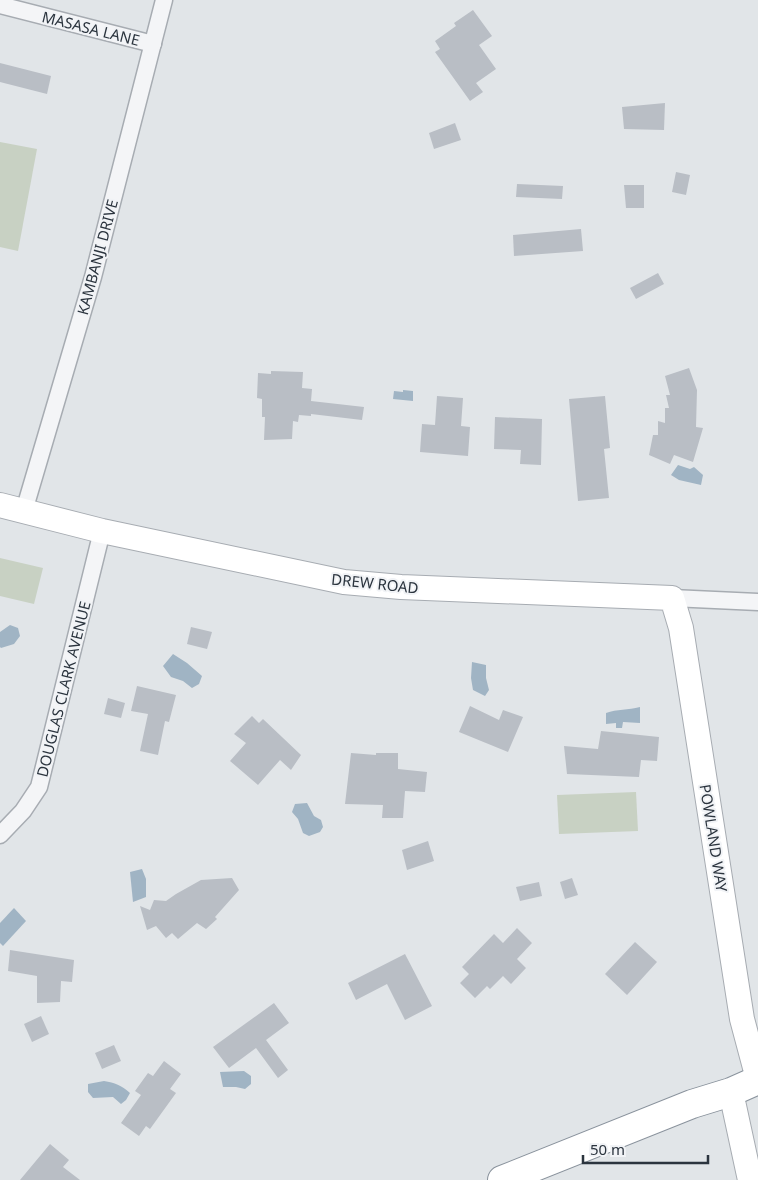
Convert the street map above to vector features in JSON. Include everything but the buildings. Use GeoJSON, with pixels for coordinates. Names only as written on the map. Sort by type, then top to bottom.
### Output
{"type":"FeatureCollection","features":[{"type":"Feature","properties":{"kind":"highway"},"geometry":{"type":"LineString","coordinates":[[502,1180],[692,1104],[731,1092],[758,1079]]}},
{"type":"Feature","properties":{"kind":"street","name":"KAMBANJI DRIVE"},"geometry":{"type":"LineString","coordinates":[[24,511],[93,277],[164,0]]}},
{"type":"Feature","properties":{"kind":"street","name":"MASASA LANE"},"geometry":{"type":"LineString","coordinates":[[0,5],[153,44]]}},
{"type":"Feature","properties":{"kind":"street","name":"DREW ROAD"},"geometry":{"type":"LineString","coordinates":[[0,505],[102,531],[344,582],[401,587],[758,602]]}},
{"type":"Feature","properties":{"kind":"street","name":"DOUGLAS CLARK AVENUE"},"geometry":{"type":"LineString","coordinates":[[0,835],[23,811],[39,787],[102,531]]}},
{"type":"Feature","properties":{"kind":"street","name":"POWLAND WAY"},"geometry":{"type":"LineString","coordinates":[[672,598],[682,628],[742,1019],[758,1079]]}},
{"type":"Feature","properties":{"kind":"street"},"geometry":{"type":"LineString","coordinates":[[731,1092],[752,1173]]}},
{"type":"Feature","properties":{"kind":"green space"},"geometry":{"type":"Polygon","coordinates":[[[0,142],[37,149],[18,251],[0,247],[0,142]]]}},
{"type":"Feature","properties":{"kind":"green space"},"geometry":{"type":"Polygon","coordinates":[[[0,558],[43,568],[34,604],[0,596],[0,558]]]}},
{"type":"Feature","properties":{"kind":"green space"},"geometry":{"type":"Polygon","coordinates":[[[636,792],[638,831],[559,834],[557,795],[636,792]]]}},
{"type":"Feature","properties":{"kind":"water"},"geometry":{"type":"Polygon","coordinates":[[[403,390],[413,391],[413,401],[393,399],[394,391],[403,392],[403,390]]]}},
{"type":"Feature","properties":{"kind":"water"},"geometry":{"type":"Polygon","coordinates":[[[678,465],[690,469],[694,467],[703,475],[701,485],[679,480],[671,475],[678,465]]]}},
{"type":"Feature","properties":{"kind":"water"},"geometry":{"type":"Polygon","coordinates":[[[10,625],[18,628],[20,636],[14,644],[1,648],[0,632],[10,625]]]}},
{"type":"Feature","properties":{"kind":"water"},"geometry":{"type":"Polygon","coordinates":[[[173,654],[202,676],[199,684],[192,688],[183,681],[171,677],[163,666],[173,654]]]}},
{"type":"Feature","properties":{"kind":"water"},"geometry":{"type":"Polygon","coordinates":[[[472,662],[486,665],[486,678],[489,690],[485,696],[473,690],[471,678],[472,662]]]}},
{"type":"Feature","properties":{"kind":"water"},"geometry":{"type":"Polygon","coordinates":[[[640,707],[640,723],[623,722],[622,728],[616,728],[616,723],[606,724],[606,713],[640,707]]]}},
{"type":"Feature","properties":{"kind":"water"},"geometry":{"type":"Polygon","coordinates":[[[307,803],[314,816],[321,820],[323,827],[320,832],[309,836],[303,833],[298,819],[292,812],[295,804],[307,803]]]}},
{"type":"Feature","properties":{"kind":"water"},"geometry":{"type":"Polygon","coordinates":[[[142,869],[146,879],[146,897],[133,902],[130,872],[142,869]]]}},
{"type":"Feature","properties":{"kind":"water"},"geometry":{"type":"Polygon","coordinates":[[[14,908],[26,921],[3,946],[0,943],[0,923],[14,908]]]}},
{"type":"Feature","properties":{"kind":"water"},"geometry":{"type":"Polygon","coordinates":[[[244,1071],[251,1076],[251,1084],[245,1089],[223,1087],[220,1072],[244,1071]]]}},
{"type":"Feature","properties":{"kind":"water"},"geometry":{"type":"Polygon","coordinates":[[[104,1081],[118,1085],[130,1093],[126,1100],[121,1104],[113,1097],[93,1098],[88,1092],[88,1084],[104,1081]]]}}]}
